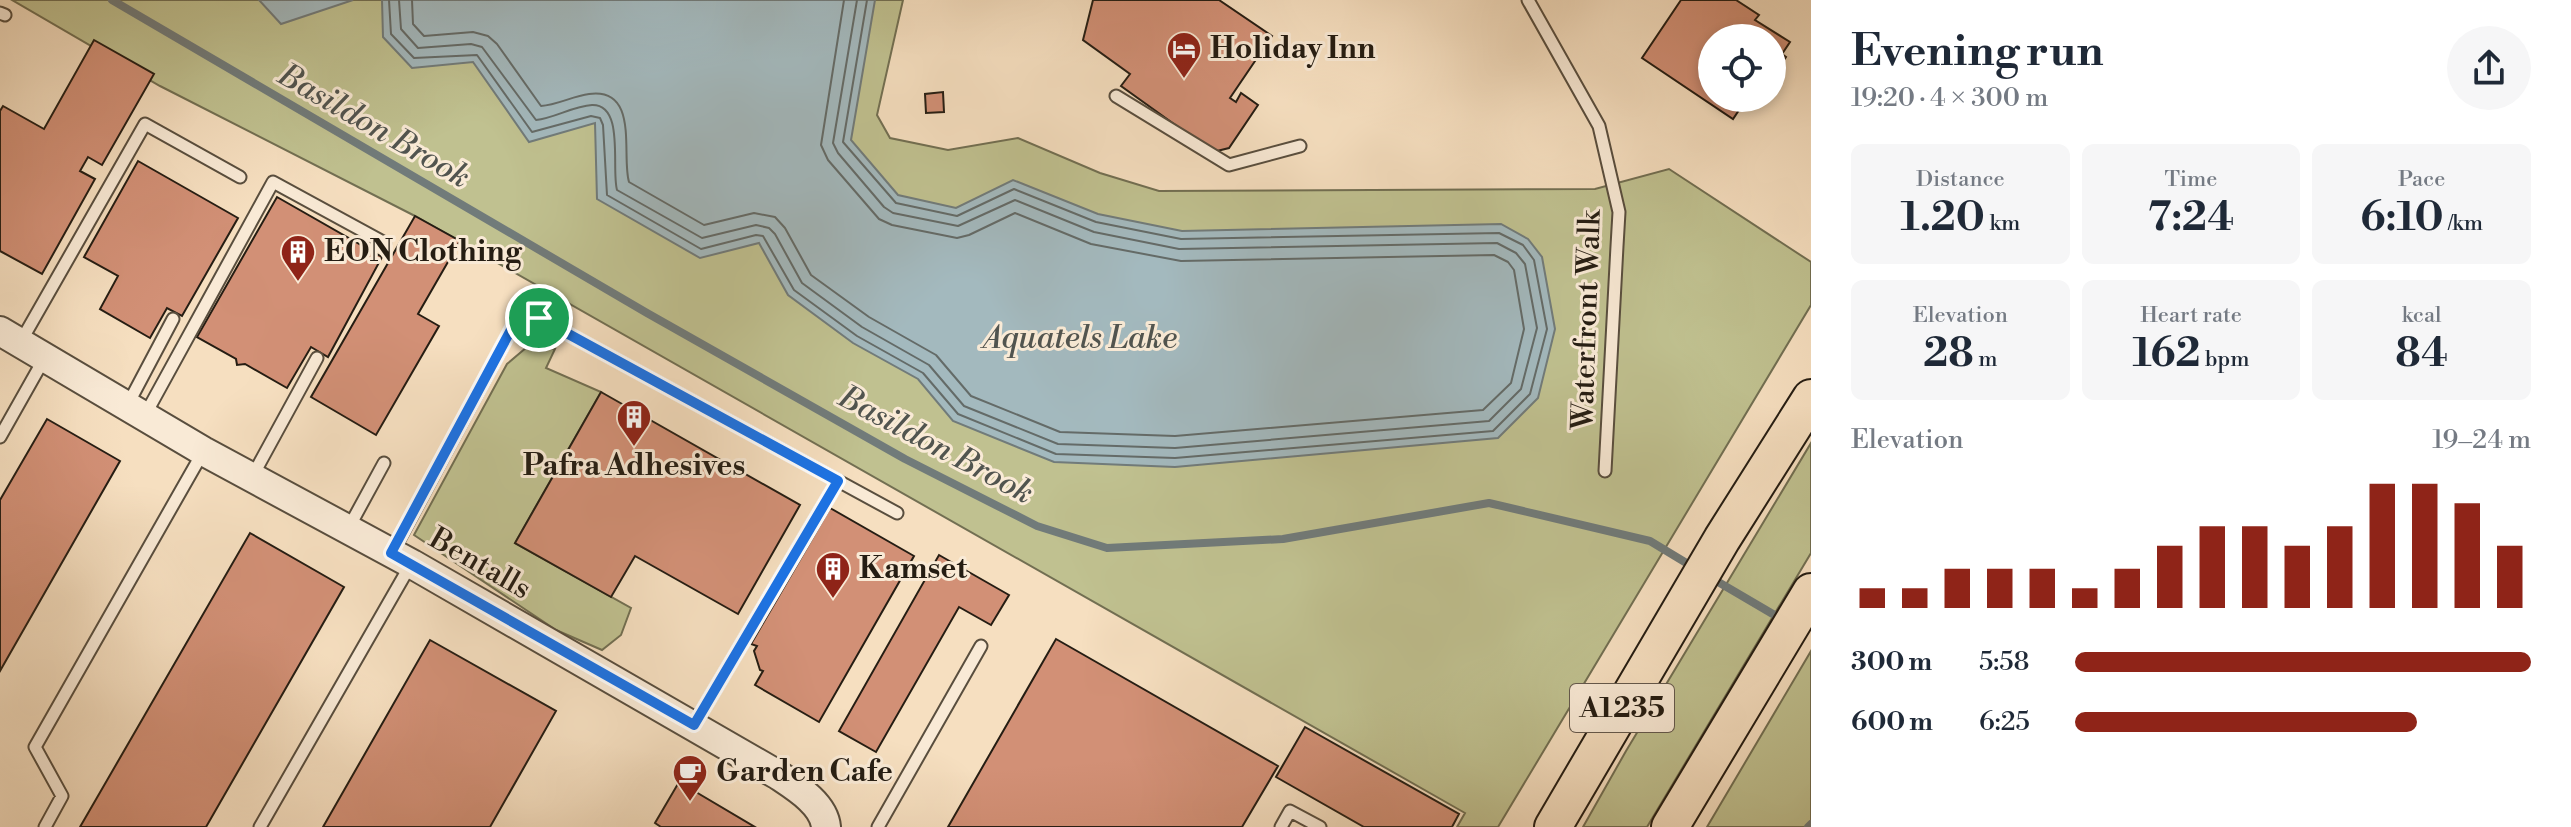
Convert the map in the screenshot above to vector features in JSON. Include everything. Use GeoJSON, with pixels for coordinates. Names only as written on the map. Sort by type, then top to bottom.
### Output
{"type":"FeatureCollection","features":[{"type":"Feature","properties":{"kind":"main road","name":"A1235"},"geometry":{"type":"LineString","coordinates":[[1553,827],[1722,539],[1811,398]]}},
{"type":"Feature","properties":{"kind":"main road"},"geometry":{"type":"LineString","coordinates":[[1670,827],[1811,592]]}},
{"type":"Feature","properties":{"kind":"street","name":"Bentalls"},"geometry":{"type":"LineString","coordinates":[[10,337],[203,451],[402,558],[694,725],[804,792],[828,822]]}},
{"type":"Feature","properties":{"kind":"lane","name":"Waterfront Walk"},"geometry":{"type":"LineString","coordinates":[[1528,0],[1599,126],[1619,212],[1605,471]]}},
{"type":"Feature","properties":{"kind":"lane"},"geometry":{"type":"LineString","coordinates":[[1116,96],[1229,165],[1300,146]]}},
{"type":"Feature","properties":{"kind":"lane"},"geometry":{"type":"LineString","coordinates":[[10,337],[145,124],[240,177]]}},
{"type":"Feature","properties":{"kind":"lane"},"geometry":{"type":"LineString","coordinates":[[136,412],[273,182],[385,243]]}},
{"type":"Feature","properties":{"kind":"lane"},"geometry":{"type":"LineString","coordinates":[[260,827],[402,558],[513,326],[539,318],[897,513]]}},
{"type":"Feature","properties":{"kind":"lane"},"geometry":{"type":"LineString","coordinates":[[136,412],[173,319]]}},
{"type":"Feature","properties":{"kind":"lane"},"geometry":{"type":"LineString","coordinates":[[0,437],[45,358]]}},
{"type":"Feature","properties":{"kind":"lane"},"geometry":{"type":"LineString","coordinates":[[252,477],[317,358]]}},
{"type":"Feature","properties":{"kind":"lane"},"geometry":{"type":"LineString","coordinates":[[45,827],[62,796],[35,747],[203,451]]}},
{"type":"Feature","properties":{"kind":"lane"},"geometry":{"type":"LineString","coordinates":[[347,530],[384,463]]}},
{"type":"Feature","properties":{"kind":"lane"},"geometry":{"type":"LineString","coordinates":[[694,725],[838,481]]}},
{"type":"Feature","properties":{"kind":"lane"},"geometry":{"type":"LineString","coordinates":[[878,827],[981,646]]}},
{"type":"Feature","properties":{"kind":"lane"},"geometry":{"type":"LineString","coordinates":[[1281,827],[1290,811],[1320,827]]}},
{"type":"Feature","properties":{"kind":"green space"},"geometry":{"type":"Polygon","coordinates":[[[12,0],[903,0],[877,115],[890,138],[948,150],[1018,138],[1100,173],[1159,191],[1595,189],[1669,169],[1811,262],[1811,305],[1498,827],[1457,827],[1465,813],[415,216],[160,86],[12,0]]]}},
{"type":"Feature","properties":{"kind":"green space"},"geometry":{"type":"Polygon","coordinates":[[[527,347],[555,349],[546,368],[601,392],[515,543],[631,608],[621,635],[602,650],[556,630],[414,535],[507,364],[527,347]]]}},
{"type":"Feature","properties":{"kind":"green space"},"geometry":{"type":"Polygon","coordinates":[[[1811,443],[1811,553],[1647,827],[1583,827],[1626,751],[1811,443]]]}},
{"type":"Feature","properties":{"kind":"green space"},"geometry":{"type":"Polygon","coordinates":[[[1811,651],[1811,827],[1707,827],[1811,651]]]}},
{"type":"Feature","properties":{"kind":"water"},"geometry":{"type":"Polygon","coordinates":[[[259,0],[353,0],[281,24],[259,0]]]}},
{"type":"Feature","properties":{"kind":"water","name":"Aquatels Lake"},"geometry":{"type":"Polygon","coordinates":[[[382,0],[875,0],[851,140],[898,195],[956,208],[1013,180],[1098,214],[1182,231],[1501,224],[1528,239],[1542,257],[1555,329],[1538,398],[1498,438],[1175,467],[1054,462],[953,421],[918,379],[853,343],[788,295],[759,243],[700,258],[597,199],[595,123],[529,142],[473,62],[412,68],[383,37],[382,0]]]}},
{"type":"Feature","properties":{"kind":"building","name":"Holiday Inn"},"geometry":{"type":"Polygon","coordinates":[[[1093,0],[1219,0],[1272,36],[1230,98],[1236,102],[1241,93],[1258,105],[1229,148],[1213,152],[1121,86],[1130,74],[1083,40],[1093,0]]]}},
{"type":"Feature","properties":{"kind":"building"},"geometry":{"type":"Polygon","coordinates":[[[1681,0],[1736,0],[1759,15],[1755,20],[1761,24],[1698,24],[1698,96],[1642,58],[1681,0]]]}},
{"type":"Feature","properties":{"kind":"building"},"geometry":{"type":"Polygon","coordinates":[[[94,40],[154,74],[102,165],[88,157],[80,171],[95,179],[42,274],[0,251],[0,111],[3,106],[44,129],[94,40]]]}},
{"type":"Feature","properties":{"kind":"building"},"geometry":{"type":"Polygon","coordinates":[[[943,92],[944,112],[926,113],[925,94],[943,92]]]}},
{"type":"Feature","properties":{"kind":"building"},"geometry":{"type":"Polygon","coordinates":[[[1723,112],[1738,112],[1733,119],[1723,112]]]}},
{"type":"Feature","properties":{"kind":"building"},"geometry":{"type":"Polygon","coordinates":[[[138,161],[238,218],[182,316],[167,308],[150,338],[100,309],[118,276],[84,257],[138,161]]]}},
{"type":"Feature","properties":{"kind":"building","name":"EON Clothing"},"geometry":{"type":"Polygon","coordinates":[[[277,197],[382,257],[328,357],[311,347],[287,388],[245,364],[237,365],[236,359],[197,337],[277,197]]]}},
{"type":"Feature","properties":{"kind":"building"},"geometry":{"type":"Polygon","coordinates":[[[415,216],[460,241],[418,314],[439,326],[376,435],[311,397],[415,216]]]}},
{"type":"Feature","properties":{"kind":"building","name":"Pafra Adhesives"},"geometry":{"type":"Polygon","coordinates":[[[601,392],[800,505],[738,614],[635,556],[611,597],[515,543],[601,392]]]}},
{"type":"Feature","properties":{"kind":"building"},"geometry":{"type":"Polygon","coordinates":[[[47,419],[120,461],[0,671],[0,500],[47,419]]]}},
{"type":"Feature","properties":{"kind":"building","name":"Kamset"},"geometry":{"type":"Polygon","coordinates":[[[830,508],[914,556],[819,722],[755,685],[763,671],[754,651],[757,646],[751,644],[830,508]]]}},
{"type":"Feature","properties":{"kind":"building"},"geometry":{"type":"Polygon","coordinates":[[[250,533],[344,587],[206,827],[80,827],[250,533]]]}},
{"type":"Feature","properties":{"kind":"building"},"geometry":{"type":"Polygon","coordinates":[[[939,555],[1009,595],[991,625],[959,607],[876,752],[839,731],[939,555]]]}},
{"type":"Feature","properties":{"kind":"building"},"geometry":{"type":"Polygon","coordinates":[[[1056,639],[1278,766],[1242,827],[948,827],[1056,639]]]}},
{"type":"Feature","properties":{"kind":"building"},"geometry":{"type":"Polygon","coordinates":[[[430,640],[556,711],[490,827],[323,827],[430,640]]]}},
{"type":"Feature","properties":{"kind":"building"},"geometry":{"type":"Polygon","coordinates":[[[1305,727],[1459,814],[1452,827],[1364,827],[1276,777],[1305,727]]]}},
{"type":"Feature","properties":{"kind":"building","name":"Garden Cafe"},"geometry":{"type":"Polygon","coordinates":[[[679,782],[755,827],[661,827],[655,823],[679,782]]]}},
{"type":"Feature","properties":{"kind":"waterway","name":"Basildon Brook"},"geometry":{"type":"LineString","coordinates":[[112,0],[647,313],[905,459],[1037,526],[1107,548],[1283,539],[1489,503],[1650,541],[1693,567]]}},
{"type":"Feature","properties":{"kind":"waterway","name":"Basildon Brook"},"geometry":{"type":"LineString","coordinates":[[1708,576],[1783,620]]}},
{"type":"Feature","properties":{"kind":"waterway"},"geometry":{"type":"LineString","coordinates":[[1808,827],[1811,824]]}},
{"type":"Feature","properties":{"kind":"place","name":"Holiday Inn"},"geometry":{"type":"Point","coordinates":[1184,80]}},
{"type":"Feature","properties":{"kind":"place","name":"EON Clothing"},"geometry":{"type":"Point","coordinates":[298,283]}},
{"type":"Feature","properties":{"kind":"place","name":"Pafra Adhesives"},"geometry":{"type":"Point","coordinates":[634,448]}},
{"type":"Feature","properties":{"kind":"place","name":"Kamset"},"geometry":{"type":"Point","coordinates":[833,600]}},
{"type":"Feature","properties":{"kind":"place","name":"Garden Cafe"},"geometry":{"type":"Point","coordinates":[690,803]}},
{"type":"Feature","properties":{"kind":"route"},"geometry":{"type":"LineString","coordinates":[[539,318],[838,481],[694,725],[391,553],[513,326],[539,318]]}}]}
